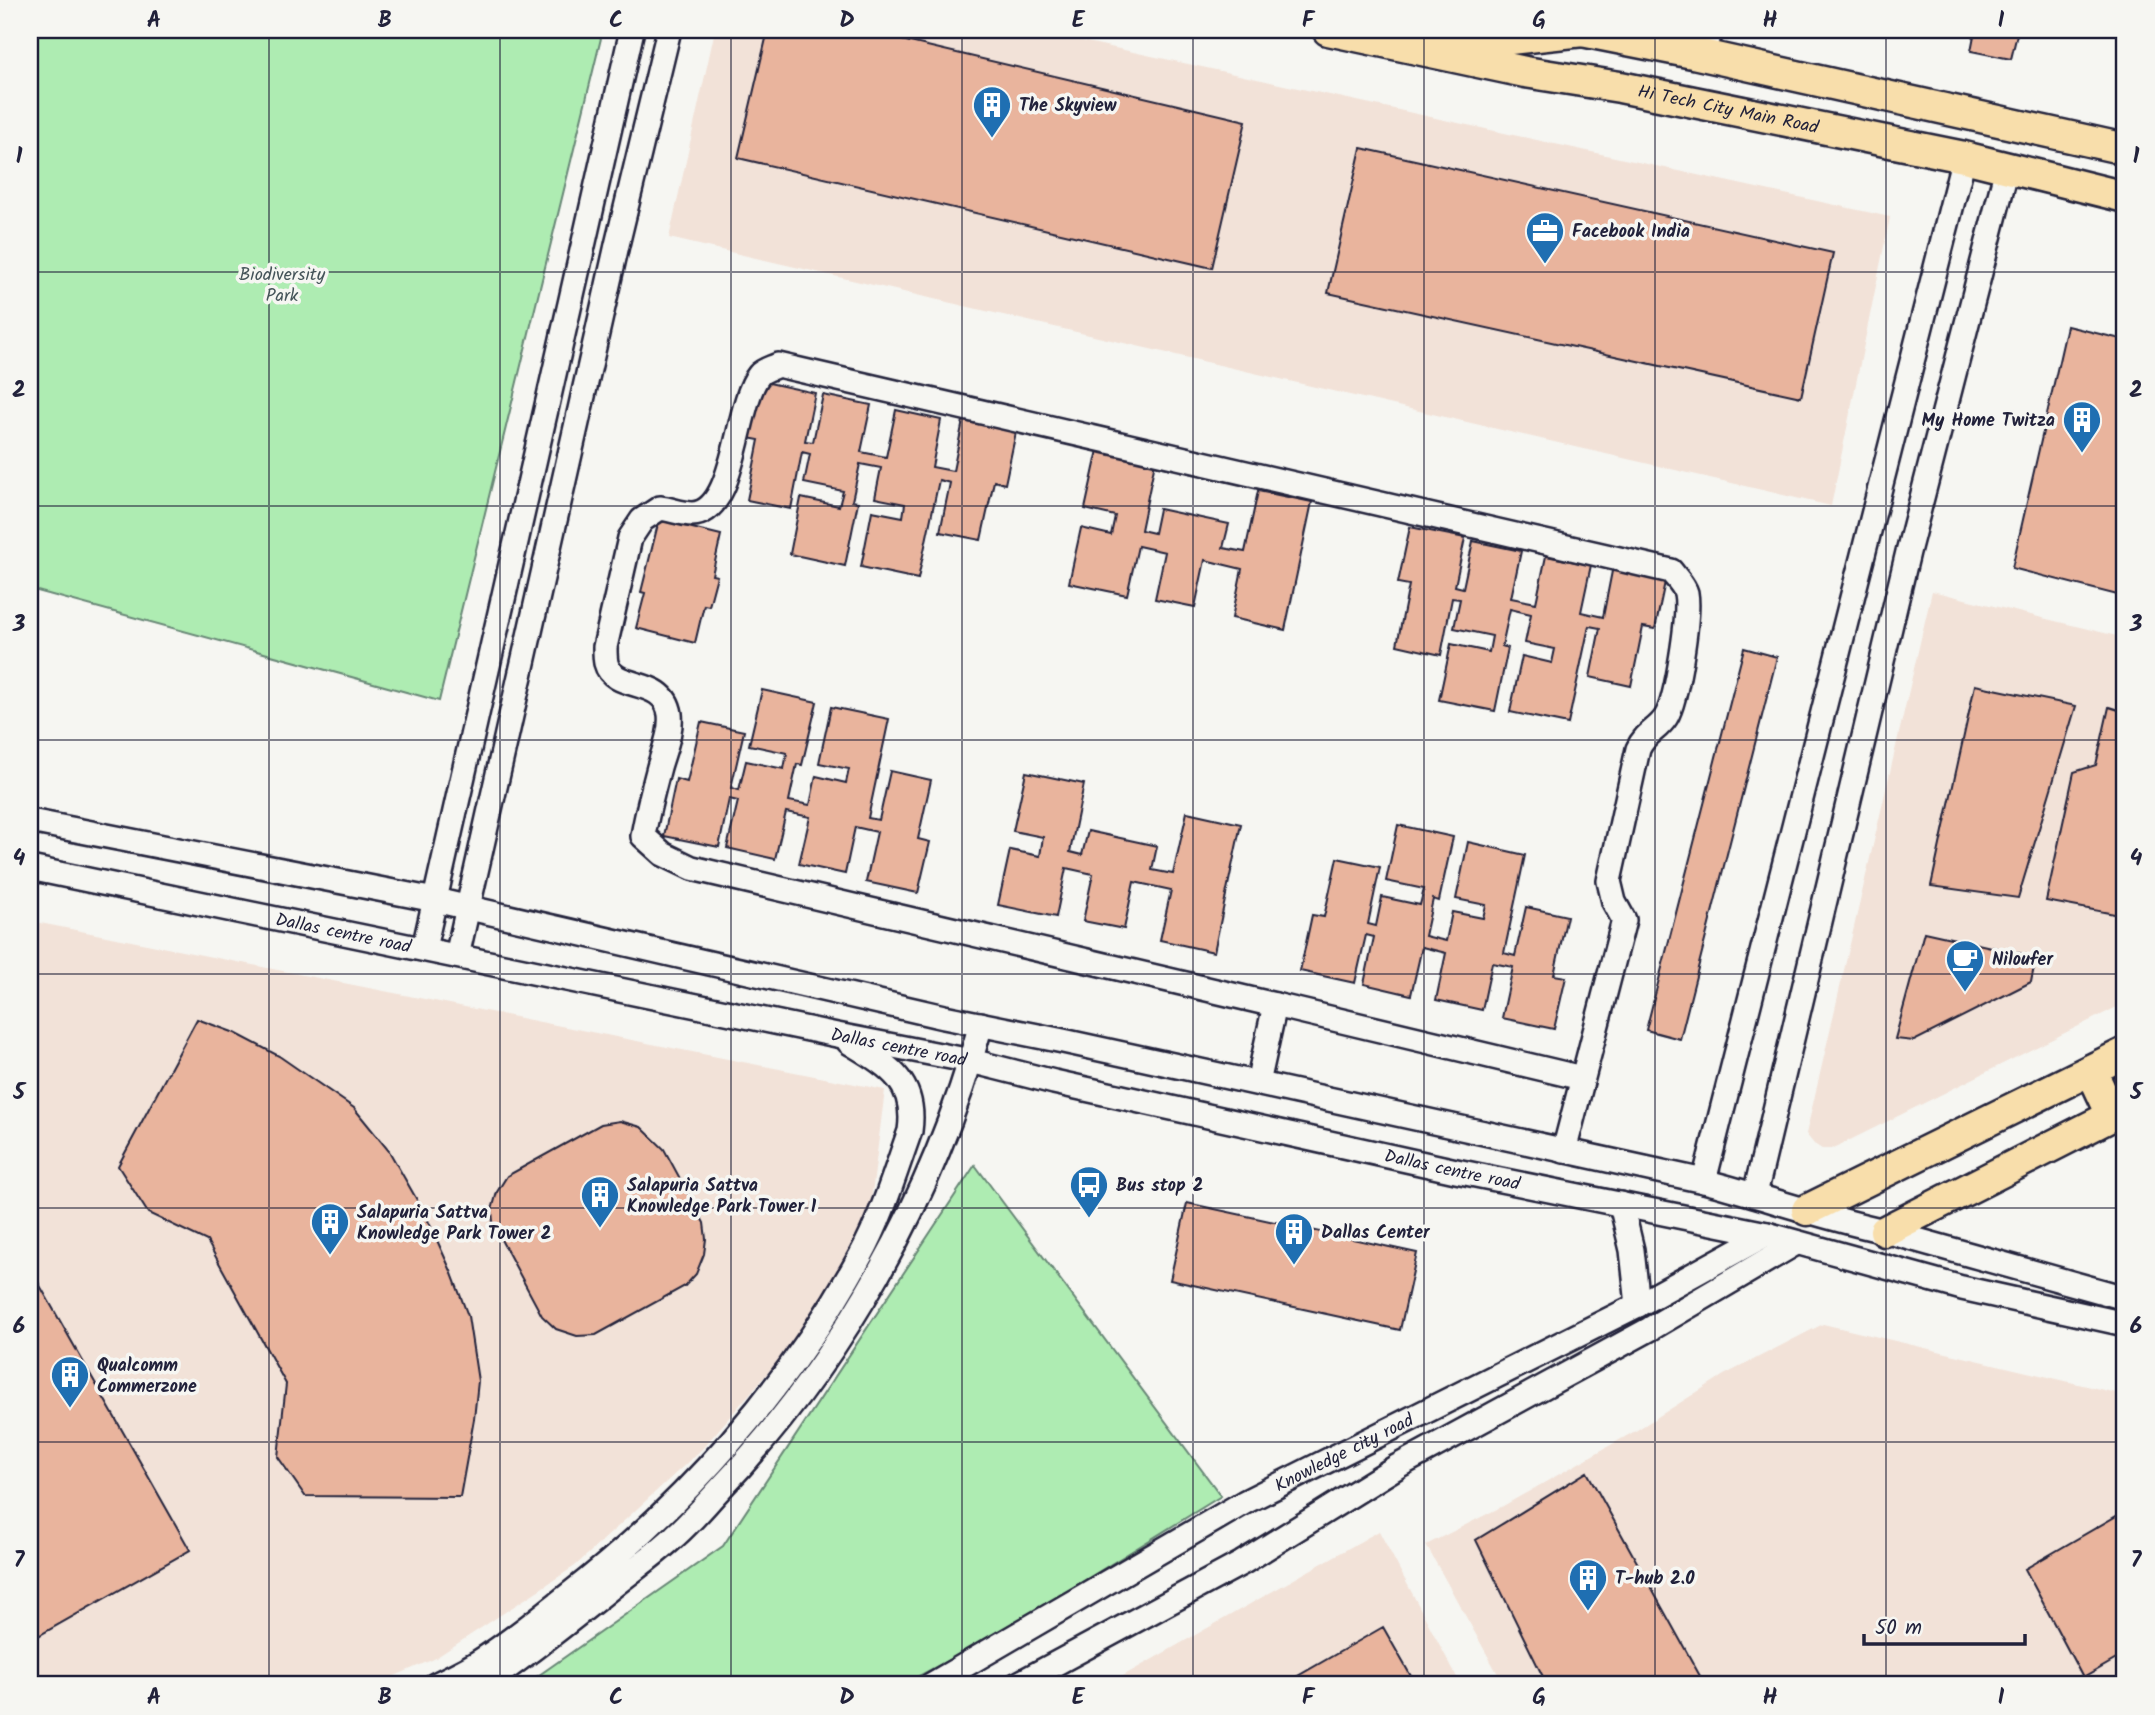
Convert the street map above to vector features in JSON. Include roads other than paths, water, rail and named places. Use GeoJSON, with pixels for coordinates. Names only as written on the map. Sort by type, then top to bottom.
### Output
{"type":"FeatureCollection","features":[{"type":"Feature","properties":{"kind":"main road","name":"Hi Tech City Main Road"},"geometry":{"type":"LineString","coordinates":[[1328,30],[1525,72],[1620,87],[1964,157],[2125,197]]}},
{"type":"Feature","properties":{"kind":"main road"},"geometry":{"type":"LineString","coordinates":[[1441,30],[1492,41],[1580,30],[2125,149]]}},
{"type":"Feature","properties":{"kind":"main road"},"geometry":{"type":"LineString","coordinates":[[1807,1210],[2125,1053]]}},
{"type":"Feature","properties":{"kind":"main road"},"geometry":{"type":"LineString","coordinates":[[1885,1231],[2119,1112],[2091,1070]]}},
{"type":"Feature","properties":{"kind":"street"},"geometry":{"type":"LineString","coordinates":[[424,948],[632,30]]}},
{"type":"Feature","properties":{"kind":"street"},"geometry":{"type":"LineString","coordinates":[[457,956],[614,257],[669,30]]}},
{"type":"Feature","properties":{"kind":"street"},"geometry":{"type":"LineString","coordinates":[[1693,53],[1714,30]]}},
{"type":"Feature","properties":{"kind":"street"},"geometry":{"type":"LineString","coordinates":[[1704,1181],[1964,157]]}},
{"type":"Feature","properties":{"kind":"street"},"geometry":{"type":"LineString","coordinates":[[1755,1194],[1908,552],[2007,168]]}},
{"type":"Feature","properties":{"kind":"street"},"geometry":{"type":"LineString","coordinates":[[1564,1150],[1624,920],[1614,902],[1609,881],[1638,749],[1642,738],[1666,718],[1684,643],[1688,614],[1685,590],[1671,571],[778,365],[761,372],[749,391],[721,495],[705,510],[693,514],[660,508],[642,520],[630,538],[605,647],[607,666],[618,679],[661,694],[670,712],[669,730],[647,810],[643,836],[663,854],[692,868],[1582,1079]]}},
{"type":"Feature","properties":{"kind":"street"},"geometry":{"type":"LineString","coordinates":[[30,821],[435,900],[981,1024],[1704,1181],[1846,1223],[1885,1231],[2080,1287],[2125,1297]]}},
{"type":"Feature","properties":{"kind":"street","name":"Dallas centre road"},"geometry":{"type":"LineString","coordinates":[[30,868],[837,1035],[971,1060],[1054,1082],[1269,1130],[1767,1234],[1962,1288],[2125,1324]]}},
{"type":"Feature","properties":{"kind":"street"},"geometry":{"type":"LineString","coordinates":[[1258,1083],[1275,1005]]}},
{"type":"Feature","properties":{"kind":"street"},"geometry":{"type":"LineString","coordinates":[[483,1685],[556,1632],[676,1536],[760,1448],[821,1368],[898,1235],[946,1129],[981,1024]]}},
{"type":"Feature","properties":{"kind":"street"},"geometry":{"type":"LineString","coordinates":[[435,1685],[478,1663],[610,1563],[686,1490],[741,1430],[786,1374],[822,1321],[863,1253],[910,1131],[912,1115],[910,1097],[902,1082],[868,1054],[837,1035]]}},
{"type":"Feature","properties":{"kind":"street"},"geometry":{"type":"LineString","coordinates":[[1621,1204],[1632,1250],[1638,1305]]}},
{"type":"Feature","properties":{"kind":"street","name":"Knowledge city road"},"geometry":{"type":"LineString","coordinates":[[931,1685],[1245,1502],[1638,1305],[1767,1234]]}},
{"type":"Feature","properties":{"kind":"street","name":"Knowledge city road"},"geometry":{"type":"LineString","coordinates":[[1016,1685],[1242,1563],[1398,1466],[1650,1329],[1796,1243]]}},
{"type":"Feature","properties":{"kind":"place","name":"The Skyview"},"geometry":{"type":"Point","coordinates":[992,139]}},
{"type":"Feature","properties":{"kind":"place","name":"Facebook India"},"geometry":{"type":"Point","coordinates":[1545,265]}},
{"type":"Feature","properties":{"kind":"place","name":"My Home Twitza"},"geometry":{"type":"Point","coordinates":[2082,454]}},
{"type":"Feature","properties":{"kind":"place","name":"Niloufer"},"geometry":{"type":"Point","coordinates":[1965,993]}},
{"type":"Feature","properties":{"kind":"place","name":"Bus stop 2"},"geometry":{"type":"Point","coordinates":[1089,1219]}},
{"type":"Feature","properties":{"kind":"place","name":"Salapuria Sattva Knowledge Park Tower 1"},"geometry":{"type":"Point","coordinates":[600,1229]}},
{"type":"Feature","properties":{"kind":"place","name":"Salapuria Sattva Knowledge Park Tower 2"},"geometry":{"type":"Point","coordinates":[330,1256]}},
{"type":"Feature","properties":{"kind":"place","name":"Dallas Center"},"geometry":{"type":"Point","coordinates":[1294,1266]}},
{"type":"Feature","properties":{"kind":"place","name":"Qualcomm Commerzone"},"geometry":{"type":"Point","coordinates":[70,1409]}},
{"type":"Feature","properties":{"kind":"place","name":"T-hub 2.0"},"geometry":{"type":"Point","coordinates":[1588,1612]}},
{"type":"Feature","properties":{"kind":"park label","name":"Biodiversity Park"},"geometry":{"type":"Point","coordinates":[282,284]}}]}
